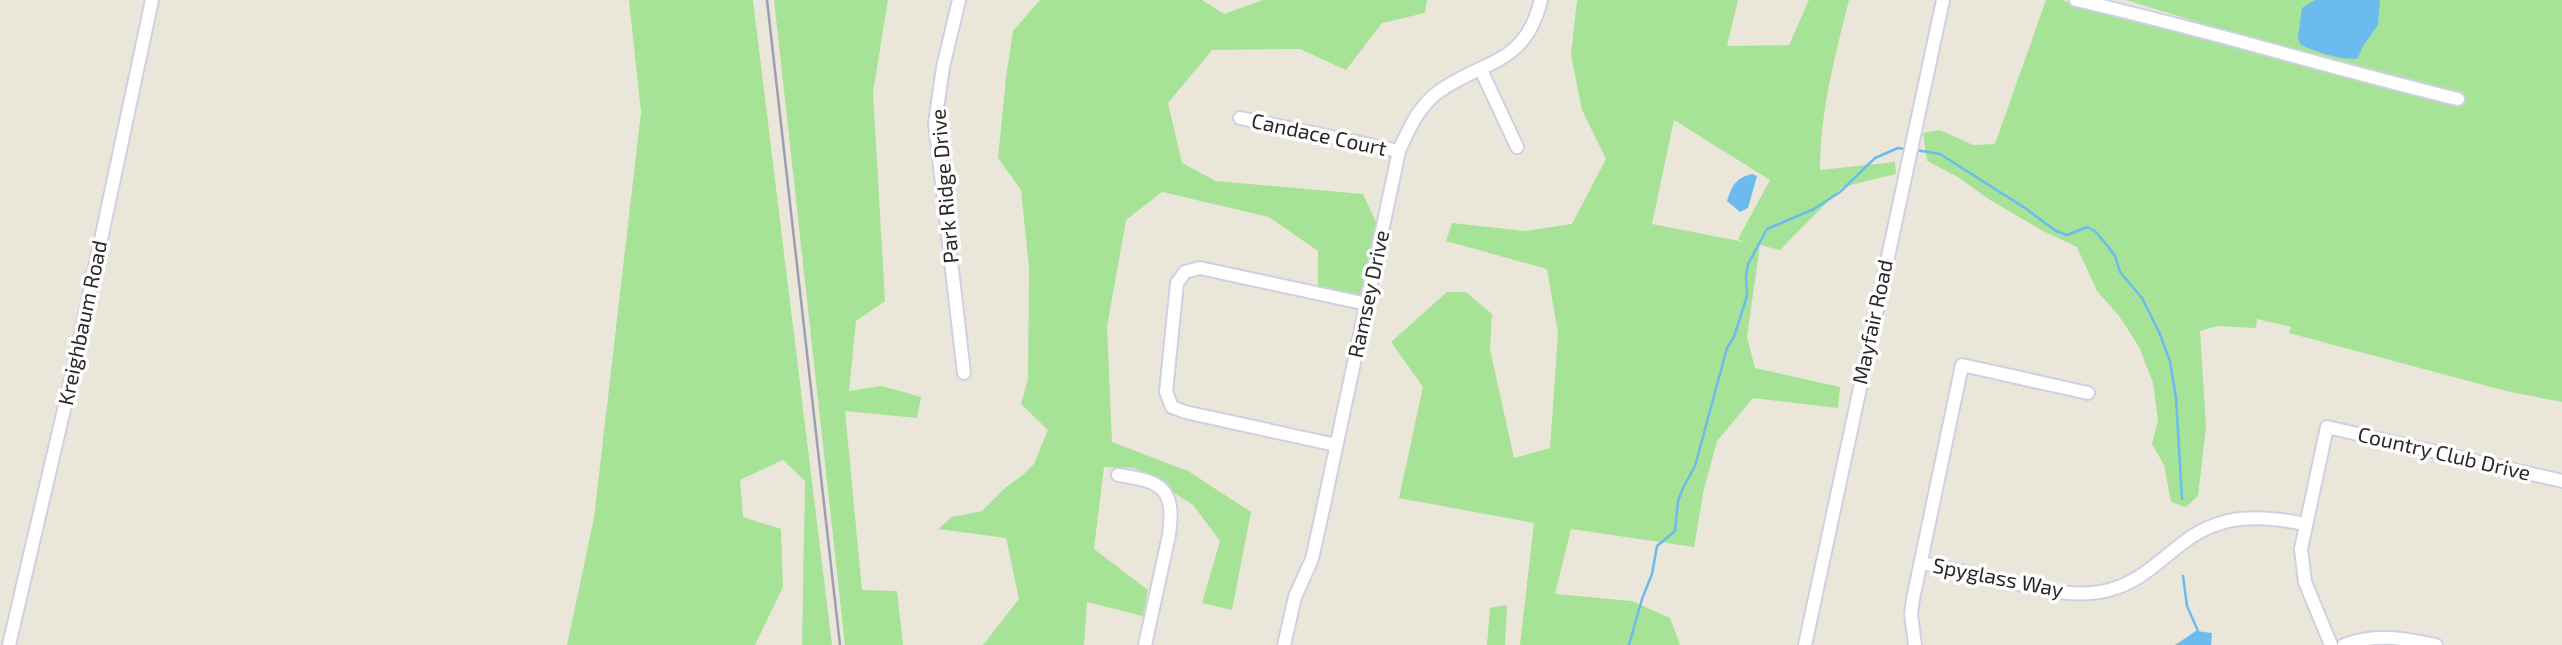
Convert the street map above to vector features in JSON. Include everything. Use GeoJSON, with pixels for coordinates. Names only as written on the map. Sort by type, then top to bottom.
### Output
{"type":"FeatureCollection","features":[{"type":"Feature","properties":{"kind":"street","name":"Kreighbaum Road"},"geometry":{"type":"LineString","coordinates":[[9,645],[73,371],[152,0]]}},
{"type":"Feature","properties":{"kind":"street","name":"Park Ridge Drive"},"geometry":{"type":"LineString","coordinates":[[960,0],[943,67],[935,122],[964,373]]}},
{"type":"Feature","properties":{"kind":"street","name":"Ramsey Drive"},"geometry":{"type":"LineString","coordinates":[[1284,645],[1294,597],[1312,559],[1399,151],[1410,126],[1441,90],[1496,63],[1519,44],[1533,22],[1541,0]]}},
{"type":"Feature","properties":{"kind":"street","name":"Mayfair Road"},"geometry":{"type":"LineString","coordinates":[[1805,645],[1943,0]]}},
{"type":"Feature","properties":{"kind":"street"},"geometry":{"type":"LineString","coordinates":[[2076,0],[2216,33],[2458,99]]}},
{"type":"Feature","properties":{"kind":"street"},"geometry":{"type":"LineString","coordinates":[[1481,69],[1517,147]]}},
{"type":"Feature","properties":{"kind":"street","name":"Candace Court"},"geometry":{"type":"LineString","coordinates":[[1240,118],[1399,151]]}},
{"type":"Feature","properties":{"kind":"street"},"geometry":{"type":"LineString","coordinates":[[1336,445],[1172,407],[1166,396],[1177,283],[1185,272],[1200,268],[1367,304]]}},
{"type":"Feature","properties":{"kind":"street"},"geometry":{"type":"LineString","coordinates":[[1914,645],[1911,614],[1962,365],[2088,393]]}},
{"type":"Feature","properties":{"kind":"street","name":"Country Club Drive"},"geometry":{"type":"LineString","coordinates":[[2305,524],[2327,427],[2562,481]]}},
{"type":"Feature","properties":{"kind":"street"},"geometry":{"type":"LineString","coordinates":[[1118,475],[1156,484],[1163,488],[1170,500],[1172,519],[1145,645]]}},
{"type":"Feature","properties":{"kind":"street","name":"Spyglass Way"},"geometry":{"type":"LineString","coordinates":[[1921,563],[2062,593],[2096,593],[2140,578],[2185,541],[2214,525],[2232,519],[2261,516],[2305,524]]}},
{"type":"Feature","properties":{"kind":"street"},"geometry":{"type":"LineString","coordinates":[[2305,524],[2301,549],[2305,582],[2331,645]]}},
{"type":"Feature","properties":{"kind":"street"},"geometry":{"type":"LineString","coordinates":[[2344,645],[2396,636],[2436,645]]}},
{"type":"Feature","properties":{"kind":"green space"},"geometry":{"type":"Polygon","coordinates":[[[629,0],[753,0],[832,645],[802,645],[805,481],[783,460],[740,480],[743,517],[781,529],[783,587],[755,645],[567,645],[594,518],[641,112],[629,0]]]}},
{"type":"Feature","properties":{"kind":"green space"},"geometry":{"type":"Polygon","coordinates":[[[774,0],[888,0],[873,92],[885,301],[856,321],[849,391],[882,386],[921,397],[917,418],[845,411],[862,590],[897,591],[903,645],[845,645],[774,0]]]}},
{"type":"Feature","properties":{"kind":"green space"},"geometry":{"type":"Polygon","coordinates":[[[1040,0],[1202,0],[1224,14],[1263,0],[1427,0],[1425,13],[1382,23],[1346,70],[1300,49],[1212,50],[1168,103],[1182,163],[1216,181],[1363,194],[1377,224],[1360,295],[1318,286],[1318,251],[1269,217],[1162,192],[1126,220],[1107,327],[1112,442],[1188,471],[1251,512],[1232,610],[1202,603],[1220,541],[1193,505],[1134,468],[1104,467],[1094,549],[1148,590],[1143,616],[1087,602],[1084,645],[983,645],[1019,599],[1006,538],[938,529],[952,517],[982,511],[1024,474],[1034,464],[1048,430],[1021,404],[1028,379],[1029,268],[1021,190],[998,158],[1013,31],[1040,0]]]}},
{"type":"Feature","properties":{"kind":"green space"},"geometry":{"type":"Polygon","coordinates":[[[1577,0],[1738,0],[1727,46],[1789,45],[1809,0],[1849,0],[1825,105],[1820,170],[1895,162],[1896,174],[1842,187],[1780,250],[1760,245],[1747,337],[1755,368],[1840,387],[1838,408],[1753,398],[1717,441],[1704,489],[1694,547],[1571,529],[1555,594],[1632,601],[1670,618],[1680,645],[1520,645],[1534,523],[1399,498],[1423,387],[1391,342],[1447,292],[1466,292],[1492,314],[1490,349],[1514,458],[1550,448],[1558,333],[1547,269],[1446,241],[1452,223],[1525,231],[1572,224],[1606,159],[1582,110],[1571,55],[1577,0]],[[1674,120],[1652,224],[1744,242],[1738,239],[1770,180],[1674,120]]]}},
{"type":"Feature","properties":{"kind":"green space"},"geometry":{"type":"Polygon","coordinates":[[[2046,0],[2061,0],[2185,29],[2201,23],[2126,0],[2562,0],[2562,402],[2506,391],[2289,333],[2291,327],[2257,319],[2256,328],[2218,326],[2200,331],[2206,427],[2198,496],[2186,507],[2171,502],[2164,465],[2152,444],[2158,420],[2153,383],[2139,347],[2120,317],[2097,291],[2077,247],[2043,231],[1990,200],[1958,177],[1927,161],[1923,133],[1940,130],[1973,145],[1995,144],[2046,0]]]}},
{"type":"Feature","properties":{"kind":"green space"},"geometry":{"type":"Polygon","coordinates":[[[1507,605],[1505,645],[1487,645],[1490,608],[1507,605]]]}},
{"type":"Feature","properties":{"kind":"water"},"geometry":{"type":"Polygon","coordinates":[[[2315,0],[2380,0],[2378,25],[2358,58],[2329,55],[2300,44],[2298,38],[2302,8],[2315,0]]]}},
{"type":"Feature","properties":{"kind":"water"},"geometry":{"type":"Polygon","coordinates":[[[1752,174],[1757,176],[1748,208],[1740,212],[1727,201],[1735,183],[1752,174]]]}},
{"type":"Feature","properties":{"kind":"water"},"geometry":{"type":"Polygon","coordinates":[[[2196,631],[2212,633],[2211,645],[2175,645],[2196,631]]]}},
{"type":"Feature","properties":{"kind":"waterway"},"geometry":{"type":"LineString","coordinates":[[1629,645],[1652,574],[1657,546],[1675,531],[1678,501],[1695,466],[1727,348],[1734,337],[1747,296],[1748,264],[1767,229],[1814,209],[1840,192],[1875,158],[1898,148],[1905,149]]}},
{"type":"Feature","properties":{"kind":"waterway"},"geometry":{"type":"LineString","coordinates":[[1915,150],[1940,154],[2056,231],[2067,235],[2087,227],[2095,231],[2106,244],[2115,256],[2120,272],[2142,298],[2170,361],[2176,398],[2182,499]]}},
{"type":"Feature","properties":{"kind":"waterway"},"geometry":{"type":"LineString","coordinates":[[2183,576],[2187,606],[2198,631]]}},
{"type":"Feature","properties":{"kind":"railway"},"geometry":{"type":"LineString","coordinates":[[767,0],[840,645]]}}]}
